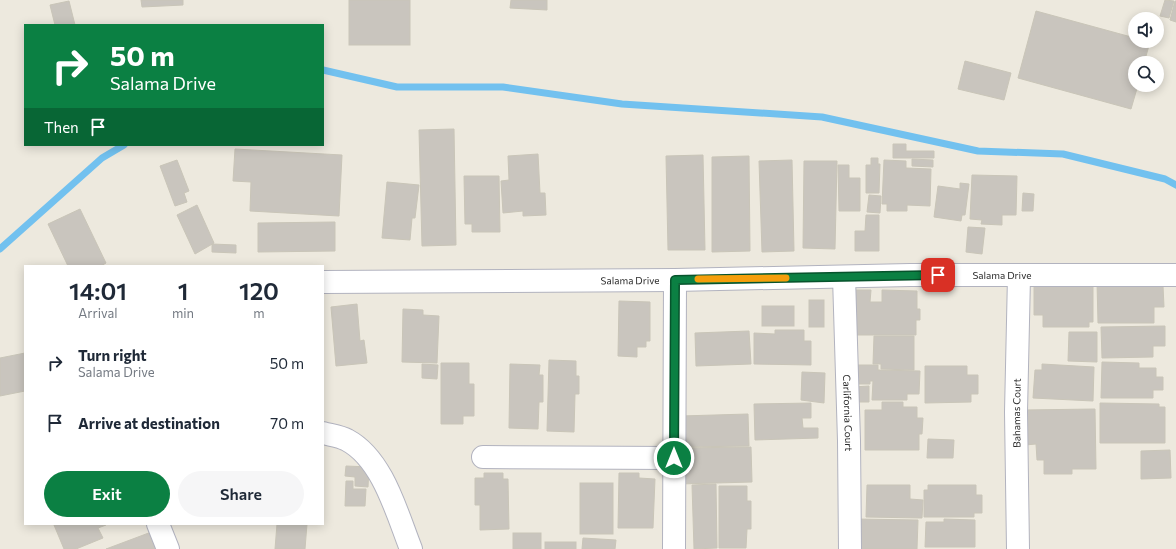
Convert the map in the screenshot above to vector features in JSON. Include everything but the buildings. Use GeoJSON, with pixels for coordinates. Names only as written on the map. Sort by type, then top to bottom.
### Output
{"type":"FeatureCollection","features":[{"type":"Feature","properties":{"kind":"street","name":"Salama Drive"},"geometry":{"type":"LineString","coordinates":[[324,282],[675,280],[910,275],[1176,276]]}},
{"type":"Feature","properties":{"kind":"street","name":"Bahamas Court"},"geometry":{"type":"LineString","coordinates":[[1018,549],[1016,412],[1019,276]]}},
{"type":"Feature","properties":{"kind":"street","name":"Carlifornia Court"},"geometry":{"type":"LineString","coordinates":[[844,277],[850,441],[850,549]]}},
{"type":"Feature","properties":{"kind":"street"},"geometry":{"type":"LineString","coordinates":[[674,549],[675,280]]}},
{"type":"Feature","properties":{"kind":"street"},"geometry":{"type":"LineString","coordinates":[[324,433],[346,439],[365,453],[380,474],[411,549]]}},
{"type":"Feature","properties":{"kind":"street"},"geometry":{"type":"LineString","coordinates":[[483,457],[674,458]]}},
{"type":"Feature","properties":{"kind":"street"},"geometry":{"type":"LineString","coordinates":[[158,525],[168,549]]}},
{"type":"Feature","properties":{"kind":"waterway"},"geometry":{"type":"LineString","coordinates":[[324,70],[397,87],[503,87],[622,104],[822,117],[978,151],[1063,154],[1165,179],[1176,185]]}},
{"type":"Feature","properties":{"kind":"waterway"},"geometry":{"type":"LineString","coordinates":[[0,249],[102,158],[122,146]]}},
{"type":"Feature","properties":{"kind":"slow traffic"},"geometry":{"type":"LineString","coordinates":[[698,279],[786,278]]}},
{"type":"Feature","properties":{"kind":"route"},"geometry":{"type":"LineString","coordinates":[[674,458],[675,280],[938,275]]}}]}
